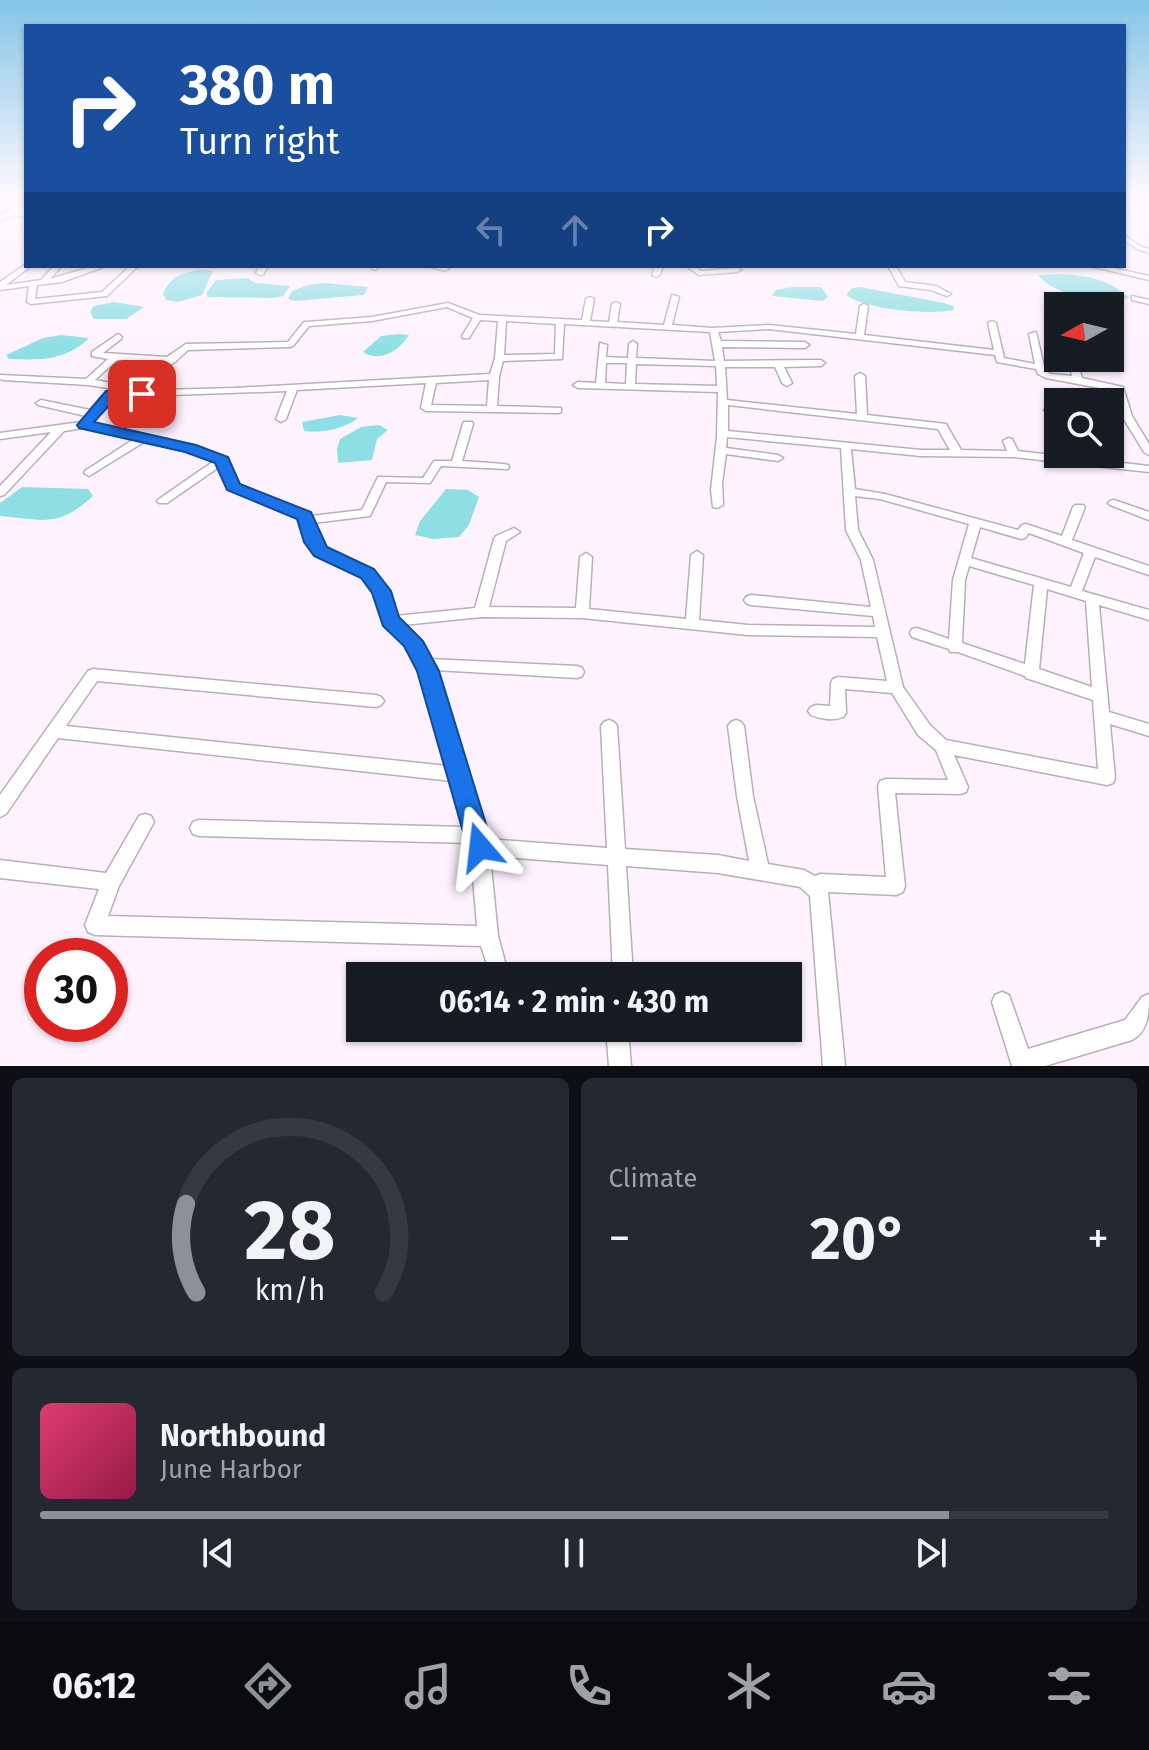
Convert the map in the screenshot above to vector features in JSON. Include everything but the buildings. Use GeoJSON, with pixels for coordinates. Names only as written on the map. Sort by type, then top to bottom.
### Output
{"type":"FeatureCollection","features":[{"type":"Feature","properties":{"kind":"street"},"geometry":{"type":"LineString","coordinates":[[0,287],[23,264]]}},
{"type":"Feature","properties":{"kind":"street"},"geometry":{"type":"LineString","coordinates":[[43,282],[56,268]]}},
{"type":"Feature","properties":{"kind":"street"},"geometry":{"type":"LineString","coordinates":[[0,287],[43,282],[95,268]]}},
{"type":"Feature","properties":{"kind":"street"},"geometry":{"type":"LineString","coordinates":[[33,284],[31,302],[94,296],[115,287],[132,268]]}},
{"type":"Feature","properties":{"kind":"street"},"geometry":{"type":"LineString","coordinates":[[441,268],[445,269]]}},
{"type":"Feature","properties":{"kind":"street"},"geometry":{"type":"LineString","coordinates":[[656,275],[658,268]]}},
{"type":"Feature","properties":{"kind":"street"},"geometry":{"type":"LineString","coordinates":[[693,268],[699,273],[736,268],[746,278]]}},
{"type":"Feature","properties":{"kind":"street"},"geometry":{"type":"LineString","coordinates":[[893,268],[902,284],[933,288],[947,294]]}},
{"type":"Feature","properties":{"kind":"street"},"geometry":{"type":"LineString","coordinates":[[1103,268],[1149,278]]}},
{"type":"Feature","properties":{"kind":"street"},"geometry":{"type":"LineString","coordinates":[[667,328],[675,297]]}},
{"type":"Feature","properties":{"kind":"street"},"geometry":{"type":"LineString","coordinates":[[1135,298],[1149,302]]}},
{"type":"Feature","properties":{"kind":"street"},"geometry":{"type":"LineString","coordinates":[[586,323],[590,299]]}},
{"type":"Feature","properties":{"kind":"street"},"geometry":{"type":"LineString","coordinates":[[613,324],[616,304]]}},
{"type":"Feature","properties":{"kind":"street"},"geometry":{"type":"LineString","coordinates":[[0,436],[60,429],[88,419],[111,394],[172,360],[183,349],[292,343],[304,324],[372,319],[442,305],[454,306],[478,317],[713,330],[753,326],[998,353]]}},
{"type":"Feature","properties":{"kind":"street"},"geometry":{"type":"LineString","coordinates":[[860,337],[864,306]]}},
{"type":"Feature","properties":{"kind":"street"},"geometry":{"type":"LineString","coordinates":[[466,336],[478,317]]}},
{"type":"Feature","properties":{"kind":"street"},"geometry":{"type":"LineString","coordinates":[[492,408],[502,318]]}},
{"type":"Feature","properties":{"kind":"street"},"geometry":{"type":"LineString","coordinates":[[499,358],[559,357],[560,321]]}},
{"type":"Feature","properties":{"kind":"street"},"geometry":{"type":"LineString","coordinates":[[992,323],[1002,361],[1039,367],[1049,376],[1120,389],[1127,416],[1149,452]]}},
{"type":"Feature","properties":{"kind":"street"},"geometry":{"type":"LineString","coordinates":[[713,330],[719,344],[722,402],[721,450],[714,476],[717,505]]}},
{"type":"Feature","properties":{"kind":"street"},"geometry":{"type":"LineString","coordinates":[[1033,334],[1039,367]]}},
{"type":"Feature","properties":{"kind":"street"},"geometry":{"type":"LineString","coordinates":[[118,337],[95,355],[172,360]]}},
{"type":"Feature","properties":{"kind":"street"},"geometry":{"type":"LineString","coordinates":[[630,386],[633,344]]}},
{"type":"Feature","properties":{"kind":"street"},"geometry":{"type":"LineString","coordinates":[[719,344],[805,345]]}},
{"type":"Feature","properties":{"kind":"street"},"geometry":{"type":"LineString","coordinates":[[600,385],[603,345]]}},
{"type":"Feature","properties":{"kind":"street"},"geometry":{"type":"LineString","coordinates":[[88,382],[115,357]]}},
{"type":"Feature","properties":{"kind":"street"},"geometry":{"type":"LineString","coordinates":[[602,360],[720,365],[821,363]]}},
{"type":"Feature","properties":{"kind":"street"},"geometry":{"type":"LineString","coordinates":[[779,365],[787,383]]}},
{"type":"Feature","properties":{"kind":"street"},"geometry":{"type":"LineString","coordinates":[[1076,372],[1078,380]]}},
{"type":"Feature","properties":{"kind":"street"},"geometry":{"type":"LineString","coordinates":[[860,376],[862,416]]}},
{"type":"Feature","properties":{"kind":"street"},"geometry":{"type":"LineString","coordinates":[[3,377],[88,382],[121,388]]}},
{"type":"Feature","properties":{"kind":"street"},"geometry":{"type":"LineString","coordinates":[[111,394],[494,377]]}},
{"type":"Feature","properties":{"kind":"street"},"geometry":{"type":"LineString","coordinates":[[432,379],[426,408],[558,410]]}},
{"type":"Feature","properties":{"kind":"street"},"geometry":{"type":"LineString","coordinates":[[578,385],[720,389]]}},
{"type":"Feature","properties":{"kind":"street"},"geometry":{"type":"LineString","coordinates":[[281,419],[293,388]]}},
{"type":"Feature","properties":{"kind":"street"},"geometry":{"type":"LineString","coordinates":[[722,402],[942,426],[956,451]]}},
{"type":"Feature","properties":{"kind":"street"},"geometry":{"type":"LineString","coordinates":[[41,403],[143,438],[222,460]]}},
{"type":"Feature","properties":{"kind":"street"},"geometry":{"type":"LineString","coordinates":[[456,465],[468,424]]}},
{"type":"Feature","properties":{"kind":"street"},"geometry":{"type":"LineString","coordinates":[[0,493],[60,429]]}},
{"type":"Feature","properties":{"kind":"street"},"geometry":{"type":"LineString","coordinates":[[722,433],[933,453],[956,451],[1044,457]]}},
{"type":"Feature","properties":{"kind":"street"},"geometry":{"type":"LineString","coordinates":[[89,473],[143,438]]}},
{"type":"Feature","properties":{"kind":"street"},"geometry":{"type":"LineString","coordinates":[[1008,441],[1014,454]]}},
{"type":"Feature","properties":{"kind":"street"},"geometry":{"type":"LineString","coordinates":[[813,887],[820,883],[896,886],[886,786],[960,787],[942,746],[924,730],[896,688],[876,612],[867,560],[852,530],[846,446]]}},
{"type":"Feature","properties":{"kind":"street"},"geometry":{"type":"LineString","coordinates":[[721,450],[778,458]]}},
{"type":"Feature","properties":{"kind":"street"},"geometry":{"type":"LineString","coordinates":[[163,501],[222,460]]}},
{"type":"Feature","properties":{"kind":"street"},"geometry":{"type":"LineString","coordinates":[[222,460],[233,487],[283,505],[307,520],[366,513],[382,479],[426,481],[438,463],[504,467]]}},
{"type":"Feature","properties":{"kind":"street"},"geometry":{"type":"LineString","coordinates":[[1124,466],[1149,469]]}},
{"type":"Feature","properties":{"kind":"street"},"geometry":{"type":"LineString","coordinates":[[850,492],[881,496],[1021,535],[1026,528],[1149,571]]}},
{"type":"Feature","properties":{"kind":"street"},"geometry":{"type":"LineString","coordinates":[[1114,503],[1149,516]]}},
{"type":"Feature","properties":{"kind":"street"},"geometry":{"type":"LineString","coordinates":[[1066,541],[1079,507]]}},
{"type":"Feature","properties":{"kind":"street"},"geometry":{"type":"LineString","coordinates":[[307,520],[313,542],[321,551],[368,573],[381,591],[390,621],[412,641],[424,664],[478,841],[488,936],[495,962]]}},
{"type":"Feature","properties":{"kind":"street"},"geometry":{"type":"LineString","coordinates":[[955,648],[959,580],[976,522]]}},
{"type":"Feature","properties":{"kind":"street"},"geometry":{"type":"LineString","coordinates":[[481,612],[500,539],[514,532]]}},
{"type":"Feature","properties":{"kind":"street"},"geometry":{"type":"LineString","coordinates":[[1075,593],[1091,551]]}},
{"type":"Feature","properties":{"kind":"street"},"geometry":{"type":"LineString","coordinates":[[692,624],[697,555]]}},
{"type":"Feature","properties":{"kind":"street"},"geometry":{"type":"LineString","coordinates":[[582,613],[586,557]]}},
{"type":"Feature","properties":{"kind":"street"},"geometry":{"type":"LineString","coordinates":[[964,560],[1149,615]]}},
{"type":"Feature","properties":{"kind":"street"},"geometry":{"type":"LineString","coordinates":[[1031,674],[1041,582]]}},
{"type":"Feature","properties":{"kind":"street"},"geometry":{"type":"LineString","coordinates":[[942,746],[1107,778],[1092,598]]}},
{"type":"Feature","properties":{"kind":"street"},"geometry":{"type":"LineString","coordinates":[[751,600],[876,612]]}},
{"type":"Feature","properties":{"kind":"street"},"geometry":{"type":"LineString","coordinates":[[390,621],[481,612],[582,613],[748,630],[881,632]]}},
{"type":"Feature","properties":{"kind":"street"},"geometry":{"type":"LineString","coordinates":[[917,633],[1100,696]]}},
{"type":"Feature","properties":{"kind":"street"},"geometry":{"type":"LineString","coordinates":[[424,664],[577,672]]}},
{"type":"Feature","properties":{"kind":"street"},"geometry":{"type":"LineString","coordinates":[[0,809],[93,675],[376,701]]}},
{"type":"Feature","properties":{"kind":"street"},"geometry":{"type":"LineString","coordinates":[[816,711],[838,713],[838,683],[896,688]]}},
{"type":"Feature","properties":{"kind":"street"},"geometry":{"type":"LineString","coordinates":[[1103,716],[1149,730]]}},
{"type":"Feature","properties":{"kind":"street"},"geometry":{"type":"LineString","coordinates":[[609,726],[622,962]]}},
{"type":"Feature","properties":{"kind":"street"},"geometry":{"type":"LineString","coordinates":[[736,726],[745,796],[760,871]]}},
{"type":"Feature","properties":{"kind":"street"},"geometry":{"type":"LineString","coordinates":[[54,731],[457,774]]}},
{"type":"Feature","properties":{"kind":"street"},"geometry":{"type":"LineString","coordinates":[[145,822],[111,882],[95,925],[488,936]]}},
{"type":"Feature","properties":{"kind":"street"},"geometry":{"type":"LineString","coordinates":[[199,828],[478,841],[615,858],[718,864],[804,879],[819,892],[834,1066]]}},
{"type":"Feature","properties":{"kind":"street"},"geometry":{"type":"LineString","coordinates":[[0,869],[111,882]]}},
{"type":"Feature","properties":{"kind":"street"},"geometry":{"type":"LineString","coordinates":[[1002,1002],[1023,1064],[1132,1029],[1149,1004]]}},
{"type":"Feature","properties":{"kind":"street"},"geometry":{"type":"LineString","coordinates":[[618,1042],[620,1066]]}},
{"type":"Feature","properties":{"kind":"water"},"geometry":{"type":"Polygon","coordinates":[[[213,271],[202,295],[178,302],[166,300],[163,294],[174,279],[184,273],[213,271]]]}},
{"type":"Feature","properties":{"kind":"water"},"geometry":{"type":"Polygon","coordinates":[[[1038,275],[1081,276],[1098,280],[1121,292],[1065,292],[1046,283],[1038,275]]]}},
{"type":"Feature","properties":{"kind":"water"},"geometry":{"type":"Polygon","coordinates":[[[248,278],[255,283],[290,286],[283,296],[275,298],[207,297],[216,280],[248,278]]]}},
{"type":"Feature","properties":{"kind":"water"},"geometry":{"type":"Polygon","coordinates":[[[325,283],[368,287],[364,295],[288,299],[292,291],[325,283]]]}},
{"type":"Feature","properties":{"kind":"water"},"geometry":{"type":"Polygon","coordinates":[[[821,287],[828,297],[823,301],[772,296],[776,290],[821,287]]]}},
{"type":"Feature","properties":{"kind":"water"},"geometry":{"type":"Polygon","coordinates":[[[852,288],[944,303],[953,306],[954,310],[898,310],[868,304],[846,295],[852,288]]]}},
{"type":"Feature","properties":{"kind":"water"},"geometry":{"type":"Polygon","coordinates":[[[114,302],[144,307],[126,319],[94,319],[90,312],[94,306],[114,302]]]}},
{"type":"Feature","properties":{"kind":"water"},"geometry":{"type":"Polygon","coordinates":[[[61,335],[89,338],[71,351],[52,358],[9,359],[6,355],[43,338],[61,335]]]}},
{"type":"Feature","properties":{"kind":"water"},"geometry":{"type":"Polygon","coordinates":[[[409,335],[389,354],[376,356],[363,352],[381,336],[409,335]]]}},
{"type":"Feature","properties":{"kind":"water"},"geometry":{"type":"Polygon","coordinates":[[[340,415],[358,418],[332,430],[304,431],[302,422],[340,415]]]}},
{"type":"Feature","properties":{"kind":"water"},"geometry":{"type":"Polygon","coordinates":[[[379,425],[388,430],[377,439],[372,460],[338,463],[340,439],[361,427],[379,425]]]}},
{"type":"Feature","properties":{"kind":"water"},"geometry":{"type":"Polygon","coordinates":[[[22,487],[88,489],[93,496],[70,513],[50,520],[0,516],[0,503],[22,487]]]}},
{"type":"Feature","properties":{"kind":"water"},"geometry":{"type":"Polygon","coordinates":[[[446,489],[468,490],[479,497],[469,525],[459,537],[433,539],[415,535],[420,521],[446,489]]]}},
{"type":"Feature","properties":{"kind":"route"},"geometry":{"type":"LineString","coordinates":[[142,394],[111,394],[84,425],[190,449],[222,460],[233,487],[305,516],[313,542],[321,551],[368,573],[381,591],[390,621],[412,641],[428,671],[480,847]]}}]}
